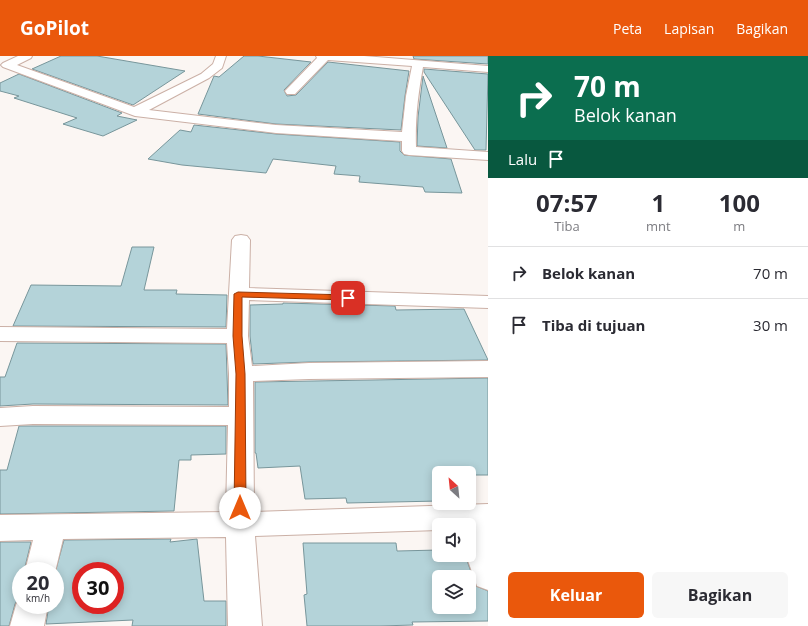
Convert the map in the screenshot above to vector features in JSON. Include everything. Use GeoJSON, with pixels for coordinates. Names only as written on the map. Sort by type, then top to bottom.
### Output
{"type":"FeatureCollection","features":[{"type":"Feature","properties":{"kind":"street"},"geometry":{"type":"LineString","coordinates":[[27,56],[7,65],[135,112],[276,130],[408,136]]}},
{"type":"Feature","properties":{"kind":"street"},"geometry":{"type":"LineString","coordinates":[[135,112],[205,76],[218,66],[221,56]]}},
{"type":"Feature","properties":{"kind":"street"},"geometry":{"type":"LineString","coordinates":[[291,91],[323,56],[488,69]]}},
{"type":"Feature","properties":{"kind":"street"},"geometry":{"type":"LineString","coordinates":[[418,63],[408,136],[409,151],[488,156]]}},
{"type":"Feature","properties":{"kind":"street"},"geometry":{"type":"LineString","coordinates":[[240,240],[237,336],[241,374],[240,523],[245,626]]}},
{"type":"Feature","properties":{"kind":"street"},"geometry":{"type":"LineString","coordinates":[[238,294],[488,302]]}},
{"type":"Feature","properties":{"kind":"street"},"geometry":{"type":"LineString","coordinates":[[0,334],[237,336]]}},
{"type":"Feature","properties":{"kind":"street"},"geometry":{"type":"LineString","coordinates":[[241,374],[309,371],[488,369]]}},
{"type":"Feature","properties":{"kind":"street"},"geometry":{"type":"LineString","coordinates":[[0,417],[33,415],[240,416]]}},
{"type":"Feature","properties":{"kind":"street"},"geometry":{"type":"LineString","coordinates":[[0,528],[51,528],[479,516],[488,576]]}},
{"type":"Feature","properties":{"kind":"street"},"geometry":{"type":"LineString","coordinates":[[42,562],[51,528]]}},
{"type":"Feature","properties":{"kind":"street"},"geometry":{"type":"LineString","coordinates":[[27,626],[30,614]]}},
{"type":"Feature","properties":{"kind":"building"},"geometry":{"type":"Polygon","coordinates":[[[61,56],[97,56],[185,71],[133,105],[32,69],[61,56]]]}},
{"type":"Feature","properties":{"kind":"building"},"geometry":{"type":"Polygon","coordinates":[[[244,56],[258,56],[311,62],[284,90],[287,96],[296,95],[328,62],[409,71],[401,130],[276,124],[198,114],[214,76],[219,77],[244,56]]]}},
{"type":"Feature","properties":{"kind":"building"},"geometry":{"type":"Polygon","coordinates":[[[413,56],[488,56],[488,64],[414,59],[413,56]]]}},
{"type":"Feature","properties":{"kind":"building"},"geometry":{"type":"Polygon","coordinates":[[[424,69],[488,74],[486,150],[475,150],[424,72],[424,69]]]}},
{"type":"Feature","properties":{"kind":"building"},"geometry":{"type":"Polygon","coordinates":[[[19,74],[122,113],[117,116],[137,120],[103,136],[63,124],[77,118],[14,98],[19,96],[0,91],[0,83],[19,74]]]}},
{"type":"Feature","properties":{"kind":"building"},"geometry":{"type":"Polygon","coordinates":[[[423,76],[447,148],[417,146],[418,117],[423,76]]]}},
{"type":"Feature","properties":{"kind":"building"},"geometry":{"type":"Polygon","coordinates":[[[194,125],[276,134],[400,142],[400,151],[404,155],[451,159],[462,193],[425,192],[423,187],[359,182],[360,176],[334,174],[336,166],[273,159],[266,173],[182,165],[148,159],[180,130],[191,132],[194,125]]]}},
{"type":"Feature","properties":{"kind":"building"},"geometry":{"type":"Polygon","coordinates":[[[132,247],[154,247],[144,290],[177,290],[176,294],[227,295],[226,327],[13,326],[31,285],[121,286],[132,247]]]}},
{"type":"Feature","properties":{"kind":"building"},"geometry":{"type":"Polygon","coordinates":[[[283,303],[395,306],[396,310],[464,309],[488,360],[253,364],[250,336],[250,305],[283,303]]]}},
{"type":"Feature","properties":{"kind":"building"},"geometry":{"type":"Polygon","coordinates":[[[17,343],[226,344],[228,405],[33,404],[0,406],[0,377],[5,377],[17,343]]]}},
{"type":"Feature","properties":{"kind":"building"},"geometry":{"type":"Polygon","coordinates":[[[488,378],[488,475],[476,475],[476,466],[432,466],[432,501],[347,503],[346,498],[305,499],[300,466],[258,468],[255,453],[255,382],[488,378]]]}},
{"type":"Feature","properties":{"kind":"building"},"geometry":{"type":"Polygon","coordinates":[[[19,426],[226,426],[226,454],[191,455],[191,460],[179,460],[174,511],[0,514],[0,470],[7,470],[19,426]]]}},
{"type":"Feature","properties":{"kind":"building"},"geometry":{"type":"Polygon","coordinates":[[[171,539],[170,542],[197,539],[204,601],[226,601],[226,626],[132,626],[133,620],[46,624],[48,614],[64,614],[64,562],[58,562],[64,540],[171,539]]]}},
{"type":"Feature","properties":{"kind":"building"},"geometry":{"type":"Polygon","coordinates":[[[0,542],[31,542],[26,562],[12,562],[12,614],[9,626],[0,626],[0,542]]]}},
{"type":"Feature","properties":{"kind":"building"},"geometry":{"type":"Polygon","coordinates":[[[303,543],[396,543],[397,551],[432,550],[432,562],[467,562],[470,570],[432,570],[432,614],[476,614],[476,586],[488,591],[488,621],[412,622],[413,625],[380,626],[307,626],[304,595],[307,594],[303,543]]]}},
{"type":"Feature","properties":{"kind":"route"},"geometry":{"type":"LineString","coordinates":[[240,508],[241,374],[237,336],[238,294],[348,298]]}}]}
